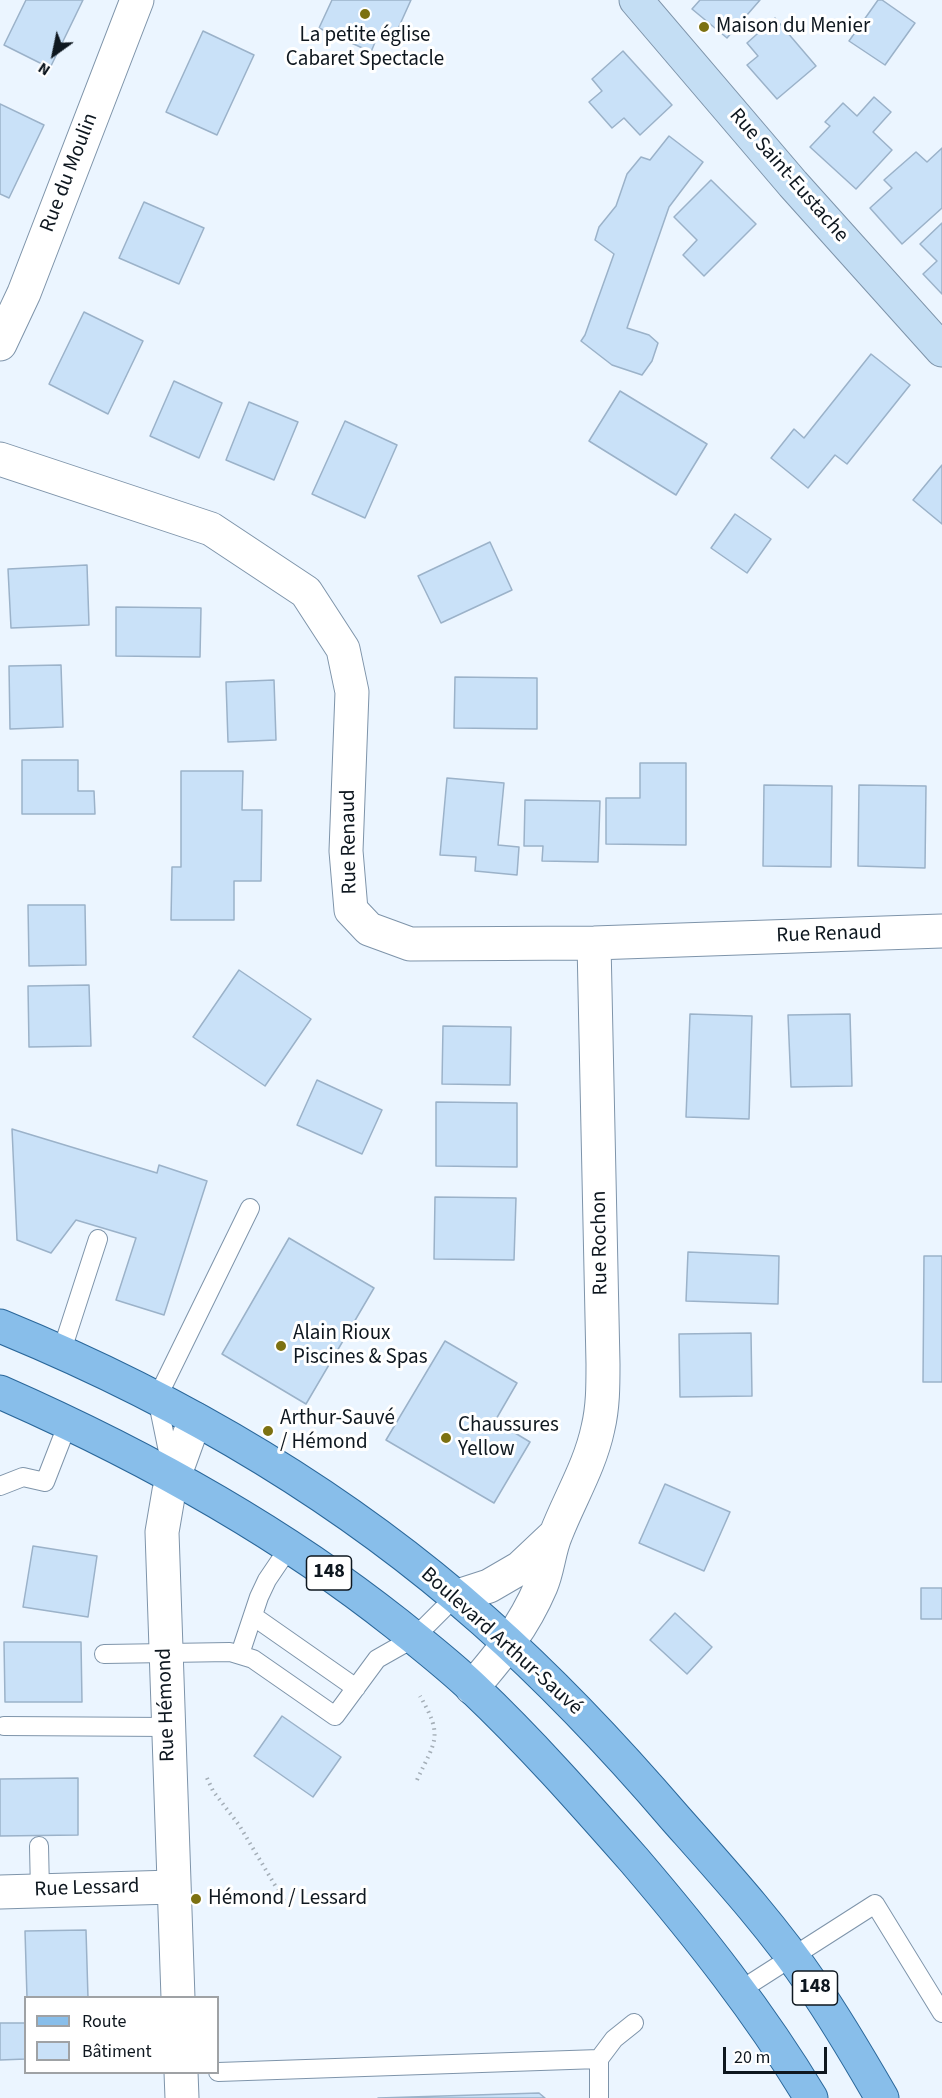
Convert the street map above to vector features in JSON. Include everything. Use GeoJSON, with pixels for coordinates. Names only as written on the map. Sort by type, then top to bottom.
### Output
{"type":"FeatureCollection","features":[{"type":"Feature","properties":{"kind":"main road","name":"Boulevard Arthur-Sauvé"},"geometry":{"type":"LineString","coordinates":[[0,1326],[157,1398],[245,1446],[333,1504],[416,1565],[510,1644],[629,1765],[696,1841],[792,1957],[836,2021],[882,2098]]}},
{"type":"Feature","properties":{"kind":"main road","name":"148"},"geometry":{"type":"LineString","coordinates":[[0,1392],[68,1422],[173,1476],[238,1513],[328,1572],[414,1638],[472,1688],[515,1729],[613,1836],[690,1927],[761,2020],[811,2098]]}},
{"type":"Feature","properties":{"kind":"street","name":"Rue du Moulin"},"geometry":{"type":"LineString","coordinates":[[0,344],[24,293],[137,0]]}},
{"type":"Feature","properties":{"kind":"street","name":"Rue Saint-Eustache"},"geometry":{"type":"LineString","coordinates":[[636,0],[808,201],[942,350]]}},
{"type":"Feature","properties":{"kind":"street","name":"Rue Renaud"},"geometry":{"type":"LineString","coordinates":[[0,459],[211,529],[306,592],[343,649],[352,692],[346,851],[351,910],[369,929],[410,944],[594,943],[942,931]]}},
{"type":"Feature","properties":{"kind":"street","name":"Rue Rochon"},"geometry":{"type":"LineString","coordinates":[[472,1688],[510,1644],[542,1585],[555,1535],[573,1498],[598,1428],[602,1400],[603,1364],[594,943]]}},
{"type":"Feature","properties":{"kind":"street","name":"Rue Hémond"},"geometry":{"type":"LineString","coordinates":[[178,1996],[162,1532],[165,1504],[173,1476],[195,1419]]}},
{"type":"Feature","properties":{"kind":"street","name":"Rue Rochon"},"geometry":{"type":"LineString","coordinates":[[455,1597],[489,1586],[520,1568],[555,1535]]}},
{"type":"Feature","properties":{"kind":"street","name":"Rue Lessard"},"geometry":{"type":"LineString","coordinates":[[0,1892],[173,1887]]}},
{"type":"Feature","properties":{"kind":"street"},"geometry":{"type":"LineString","coordinates":[[181,2074],[182,2098]]}},
{"type":"Feature","properties":{"kind":"lane"},"geometry":{"type":"LineString","coordinates":[[173,1476],[157,1398],[250,1208]]}},
{"type":"Feature","properties":{"kind":"lane"},"geometry":{"type":"LineString","coordinates":[[61,1353],[98,1239]]}},
{"type":"Feature","properties":{"kind":"lane"},"geometry":{"type":"LineString","coordinates":[[0,1486],[23,1477],[45,1482],[68,1422]]}},
{"type":"Feature","properties":{"kind":"lane"},"geometry":{"type":"LineString","coordinates":[[240,1654],[267,1580],[290,1546]]}},
{"type":"Feature","properties":{"kind":"lane"},"geometry":{"type":"LineString","coordinates":[[104,1654],[230,1652],[240,1654],[253,1659],[335,1716],[377,1659],[414,1638],[455,1597]]}},
{"type":"Feature","properties":{"kind":"lane"},"geometry":{"type":"LineString","coordinates":[[253,1616],[356,1688]]}},
{"type":"Feature","properties":{"kind":"lane"},"geometry":{"type":"LineString","coordinates":[[4,1726],[168,1727]]}},
{"type":"Feature","properties":{"kind":"lane"},"geometry":{"type":"LineString","coordinates":[[39,1846],[40,1891]]}},
{"type":"Feature","properties":{"kind":"lane"},"geometry":{"type":"LineString","coordinates":[[739,1991],[875,1904],[942,2013]]}},
{"type":"Feature","properties":{"kind":"lane"},"geometry":{"type":"LineString","coordinates":[[599,2098],[599,2059],[614,2039],[634,2023]]}},
{"type":"Feature","properties":{"kind":"lane"},"geometry":{"type":"LineString","coordinates":[[219,2072],[599,2059]]}},
{"type":"Feature","properties":{"kind":"path"},"geometry":{"type":"LineString","coordinates":[[417,1780],[435,1742],[432,1721],[420,1696]]}},
{"type":"Feature","properties":{"kind":"path"},"geometry":{"type":"LineString","coordinates":[[206,1777],[213,1791],[239,1825],[285,1902]]}},
{"type":"Feature","properties":{"kind":"building"},"geometry":{"type":"Polygon","coordinates":[[[26,0],[83,0],[50,68],[4,45],[26,0]]]}},
{"type":"Feature","properties":{"kind":"building","name":"La petite église Cabaret Spectacle"},"geometry":{"type":"Polygon","coordinates":[[[332,0],[411,0],[392,42],[378,35],[371,52],[319,28],[332,0]]]}},
{"type":"Feature","properties":{"kind":"building"},"geometry":{"type":"Polygon","coordinates":[[[700,0],[760,0],[727,38],[692,9],[700,0]]]}},
{"type":"Feature","properties":{"kind":"building"},"geometry":{"type":"Polygon","coordinates":[[[878,0],[882,0],[915,23],[885,65],[849,41],[878,0]]]}},
{"type":"Feature","properties":{"kind":"building"},"geometry":{"type":"Polygon","coordinates":[[[775,18],[816,66],[777,99],[747,65],[758,56],[747,43],[775,18]]]}},
{"type":"Feature","properties":{"kind":"building"},"geometry":{"type":"Polygon","coordinates":[[[203,31],[254,55],[217,135],[166,112],[203,31]]]}},
{"type":"Feature","properties":{"kind":"building"},"geometry":{"type":"Polygon","coordinates":[[[623,51],[672,105],[640,135],[624,118],[612,128],[589,102],[602,91],[592,79],[623,51]]]}},
{"type":"Feature","properties":{"kind":"building"},"geometry":{"type":"Polygon","coordinates":[[[874,97],[891,112],[873,132],[892,150],[856,189],[810,147],[830,126],[825,122],[843,103],[857,116],[874,97]]]}},
{"type":"Feature","properties":{"kind":"building"},"geometry":{"type":"Polygon","coordinates":[[[0,104],[44,125],[9,198],[0,194],[0,104]]]}},
{"type":"Feature","properties":{"kind":"building"},"geometry":{"type":"Polygon","coordinates":[[[669,136],[703,162],[669,207],[627,328],[649,335],[658,343],[652,361],[642,375],[612,365],[581,341],[614,254],[595,240],[599,227],[616,206],[627,174],[641,157],[650,160],[669,136]]]}},
{"type":"Feature","properties":{"kind":"building"},"geometry":{"type":"Polygon","coordinates":[[[942,148],[942,208],[902,244],[870,208],[892,188],[884,180],[916,152],[927,162],[942,148]]]}},
{"type":"Feature","properties":{"kind":"building"},"geometry":{"type":"Polygon","coordinates":[[[711,180],[756,224],[704,276],[683,255],[697,240],[674,217],[711,180]]]}},
{"type":"Feature","properties":{"kind":"building"},"geometry":{"type":"Polygon","coordinates":[[[144,202],[204,228],[179,284],[119,258],[144,202]]]}},
{"type":"Feature","properties":{"kind":"building"},"geometry":{"type":"Polygon","coordinates":[[[942,223],[942,294],[923,274],[937,261],[920,244],[942,223]]]}},
{"type":"Feature","properties":{"kind":"building"},"geometry":{"type":"Polygon","coordinates":[[[84,312],[143,341],[108,414],[49,384],[84,312]]]}},
{"type":"Feature","properties":{"kind":"building"},"geometry":{"type":"Polygon","coordinates":[[[871,354],[910,385],[847,464],[835,455],[808,488],[771,458],[794,429],[804,438],[871,354]]]}},
{"type":"Feature","properties":{"kind":"building"},"geometry":{"type":"Polygon","coordinates":[[[174,381],[222,403],[199,458],[150,436],[174,381]]]}},
{"type":"Feature","properties":{"kind":"building"},"geometry":{"type":"Polygon","coordinates":[[[620,391],[707,444],[676,495],[589,441],[620,391]]]}},
{"type":"Feature","properties":{"kind":"building"},"geometry":{"type":"Polygon","coordinates":[[[249,402],[298,422],[274,480],[226,460],[249,402]]]}},
{"type":"Feature","properties":{"kind":"building"},"geometry":{"type":"Polygon","coordinates":[[[345,421],[397,445],[365,518],[312,494],[345,421]]]}},
{"type":"Feature","properties":{"kind":"building"},"geometry":{"type":"Polygon","coordinates":[[[942,465],[942,524],[913,500],[942,465]]]}},
{"type":"Feature","properties":{"kind":"building"},"geometry":{"type":"Polygon","coordinates":[[[735,514],[771,539],[747,573],[711,548],[735,514]]]}},
{"type":"Feature","properties":{"kind":"building"},"geometry":{"type":"Polygon","coordinates":[[[490,542],[512,590],[441,623],[418,576],[490,542]]]}},
{"type":"Feature","properties":{"kind":"building"},"geometry":{"type":"Polygon","coordinates":[[[87,565],[89,625],[11,628],[8,569],[87,565]]]}},
{"type":"Feature","properties":{"kind":"building"},"geometry":{"type":"Polygon","coordinates":[[[116,607],[201,608],[200,657],[116,656],[116,607]]]}},
{"type":"Feature","properties":{"kind":"building"},"geometry":{"type":"Polygon","coordinates":[[[61,665],[63,727],[10,729],[9,666],[61,665]]]}},
{"type":"Feature","properties":{"kind":"building"},"geometry":{"type":"Polygon","coordinates":[[[455,677],[537,678],[537,729],[454,728],[455,677]]]}},
{"type":"Feature","properties":{"kind":"building"},"geometry":{"type":"Polygon","coordinates":[[[274,680],[276,740],[228,742],[226,682],[274,680]]]}},
{"type":"Feature","properties":{"kind":"building"},"geometry":{"type":"Polygon","coordinates":[[[22,760],[78,760],[78,791],[94,791],[95,814],[22,814],[22,760]]]}},
{"type":"Feature","properties":{"kind":"building"},"geometry":{"type":"Polygon","coordinates":[[[640,763],[686,763],[686,845],[606,844],[606,798],[640,798],[640,763]]]}},
{"type":"Feature","properties":{"kind":"building"},"geometry":{"type":"Polygon","coordinates":[[[181,771],[243,771],[242,810],[262,810],[261,881],[234,881],[234,920],[171,920],[172,867],[181,867],[181,771]]]}},
{"type":"Feature","properties":{"kind":"building"},"geometry":{"type":"Polygon","coordinates":[[[447,778],[504,783],[498,845],[519,847],[517,875],[475,871],[476,857],[440,855],[447,778]]]}},
{"type":"Feature","properties":{"kind":"building"},"geometry":{"type":"Polygon","coordinates":[[[764,785],[832,786],[831,867],[763,866],[764,785]]]}},
{"type":"Feature","properties":{"kind":"building"},"geometry":{"type":"Polygon","coordinates":[[[859,785],[926,786],[925,868],[858,866],[859,785]]]}},
{"type":"Feature","properties":{"kind":"building"},"geometry":{"type":"Polygon","coordinates":[[[525,800],[600,801],[598,862],[542,861],[543,846],[524,846],[525,800]]]}},
{"type":"Feature","properties":{"kind":"building"},"geometry":{"type":"Polygon","coordinates":[[[28,905],[85,905],[86,965],[29,966],[28,905]]]}},
{"type":"Feature","properties":{"kind":"building"},"geometry":{"type":"Polygon","coordinates":[[[239,970],[311,1019],[265,1086],[193,1037],[239,970]]]}},
{"type":"Feature","properties":{"kind":"building"},"geometry":{"type":"Polygon","coordinates":[[[89,985],[91,1046],[29,1047],[28,986],[89,985]]]}},
{"type":"Feature","properties":{"kind":"building"},"geometry":{"type":"Polygon","coordinates":[[[690,1014],[752,1016],[749,1119],[686,1117],[690,1014]]]}},
{"type":"Feature","properties":{"kind":"building"},"geometry":{"type":"Polygon","coordinates":[[[850,1014],[852,1086],[791,1087],[788,1015],[850,1014]]]}},
{"type":"Feature","properties":{"kind":"building"},"geometry":{"type":"Polygon","coordinates":[[[443,1026],[511,1027],[510,1085],[442,1084],[443,1026]]]}},
{"type":"Feature","properties":{"kind":"building"},"geometry":{"type":"Polygon","coordinates":[[[317,1080],[382,1110],[362,1154],[297,1125],[317,1080]]]}},
{"type":"Feature","properties":{"kind":"building"},"geometry":{"type":"Polygon","coordinates":[[[436,1102],[517,1103],[517,1167],[436,1166],[436,1102]]]}},
{"type":"Feature","properties":{"kind":"building"},"geometry":{"type":"Polygon","coordinates":[[[12,1129],[157,1173],[159,1165],[207,1181],[164,1315],[116,1300],[136,1238],[76,1220],[51,1253],[17,1240],[12,1129]]]}},
{"type":"Feature","properties":{"kind":"building"},"geometry":{"type":"Polygon","coordinates":[[[435,1197],[516,1198],[514,1260],[434,1259],[435,1197]]]}},
{"type":"Feature","properties":{"kind":"building"},"geometry":{"type":"Polygon","coordinates":[[[289,1238],[374,1288],[306,1404],[222,1354],[289,1238]]]}},
{"type":"Feature","properties":{"kind":"building"},"geometry":{"type":"Polygon","coordinates":[[[688,1252],[779,1256],[778,1304],[686,1301],[688,1252]]]}},
{"type":"Feature","properties":{"kind":"building"},"geometry":{"type":"Polygon","coordinates":[[[924,1256],[942,1256],[942,1382],[923,1382],[924,1256]]]}},
{"type":"Feature","properties":{"kind":"building"},"geometry":{"type":"Polygon","coordinates":[[[751,1333],[752,1396],[680,1397],[679,1334],[751,1333]]]}},
{"type":"Feature","properties":{"kind":"building"},"geometry":{"type":"Polygon","coordinates":[[[445,1341],[517,1383],[495,1421],[530,1442],[494,1503],[386,1440],[445,1341]]]}},
{"type":"Feature","properties":{"kind":"building"},"geometry":{"type":"Polygon","coordinates":[[[665,1484],[730,1512],[704,1571],[639,1543],[665,1484]]]}},
{"type":"Feature","properties":{"kind":"building"},"geometry":{"type":"Polygon","coordinates":[[[33,1546],[97,1556],[88,1617],[23,1607],[33,1546]]]}},
{"type":"Feature","properties":{"kind":"building"},"geometry":{"type":"Polygon","coordinates":[[[921,1588],[942,1588],[942,1619],[921,1619],[921,1588]]]}},
{"type":"Feature","properties":{"kind":"building"},"geometry":{"type":"Polygon","coordinates":[[[675,1613],[712,1647],[687,1674],[650,1640],[675,1613]]]}},
{"type":"Feature","properties":{"kind":"building"},"geometry":{"type":"Polygon","coordinates":[[[4,1642],[81,1642],[82,1702],[5,1702],[4,1642]]]}},
{"type":"Feature","properties":{"kind":"building"},"geometry":{"type":"Polygon","coordinates":[[[282,1716],[341,1757],[313,1797],[254,1756],[282,1716]]]}},
{"type":"Feature","properties":{"kind":"building"},"geometry":{"type":"Polygon","coordinates":[[[78,1778],[78,1835],[0,1836],[0,1779],[78,1778]]]}},
{"type":"Feature","properties":{"kind":"building"},"geometry":{"type":"Polygon","coordinates":[[[86,1930],[88,1996],[27,1996],[25,1931],[86,1930]]]}},
{"type":"Feature","properties":{"kind":"building"},"geometry":{"type":"Polygon","coordinates":[[[0,2023],[24,2023],[24,2059],[0,2060],[0,2023]]]}},
{"type":"Feature","properties":{"kind":"building"},"geometry":{"type":"Polygon","coordinates":[[[539,2093],[545,2098],[378,2098],[539,2093]]]}},
{"type":"Feature","properties":{"kind":"place","name":"La petite église Cabaret Spectacle"},"geometry":{"type":"Point","coordinates":[365,14]}},
{"type":"Feature","properties":{"kind":"place","name":"Maison du Menier"},"geometry":{"type":"Point","coordinates":[704,27]}},
{"type":"Feature","properties":{"kind":"place","name":"Alain Rioux Piscines & Spas"},"geometry":{"type":"Point","coordinates":[281,1346]}},
{"type":"Feature","properties":{"kind":"place","name":"Arthur-Sauvé / Hémond"},"geometry":{"type":"Point","coordinates":[268,1431]}},
{"type":"Feature","properties":{"kind":"place","name":"Chaussures Yellow"},"geometry":{"type":"Point","coordinates":[446,1438]}},
{"type":"Feature","properties":{"kind":"place","name":"Hémond / Lessard"},"geometry":{"type":"Point","coordinates":[196,1899]}}]}
